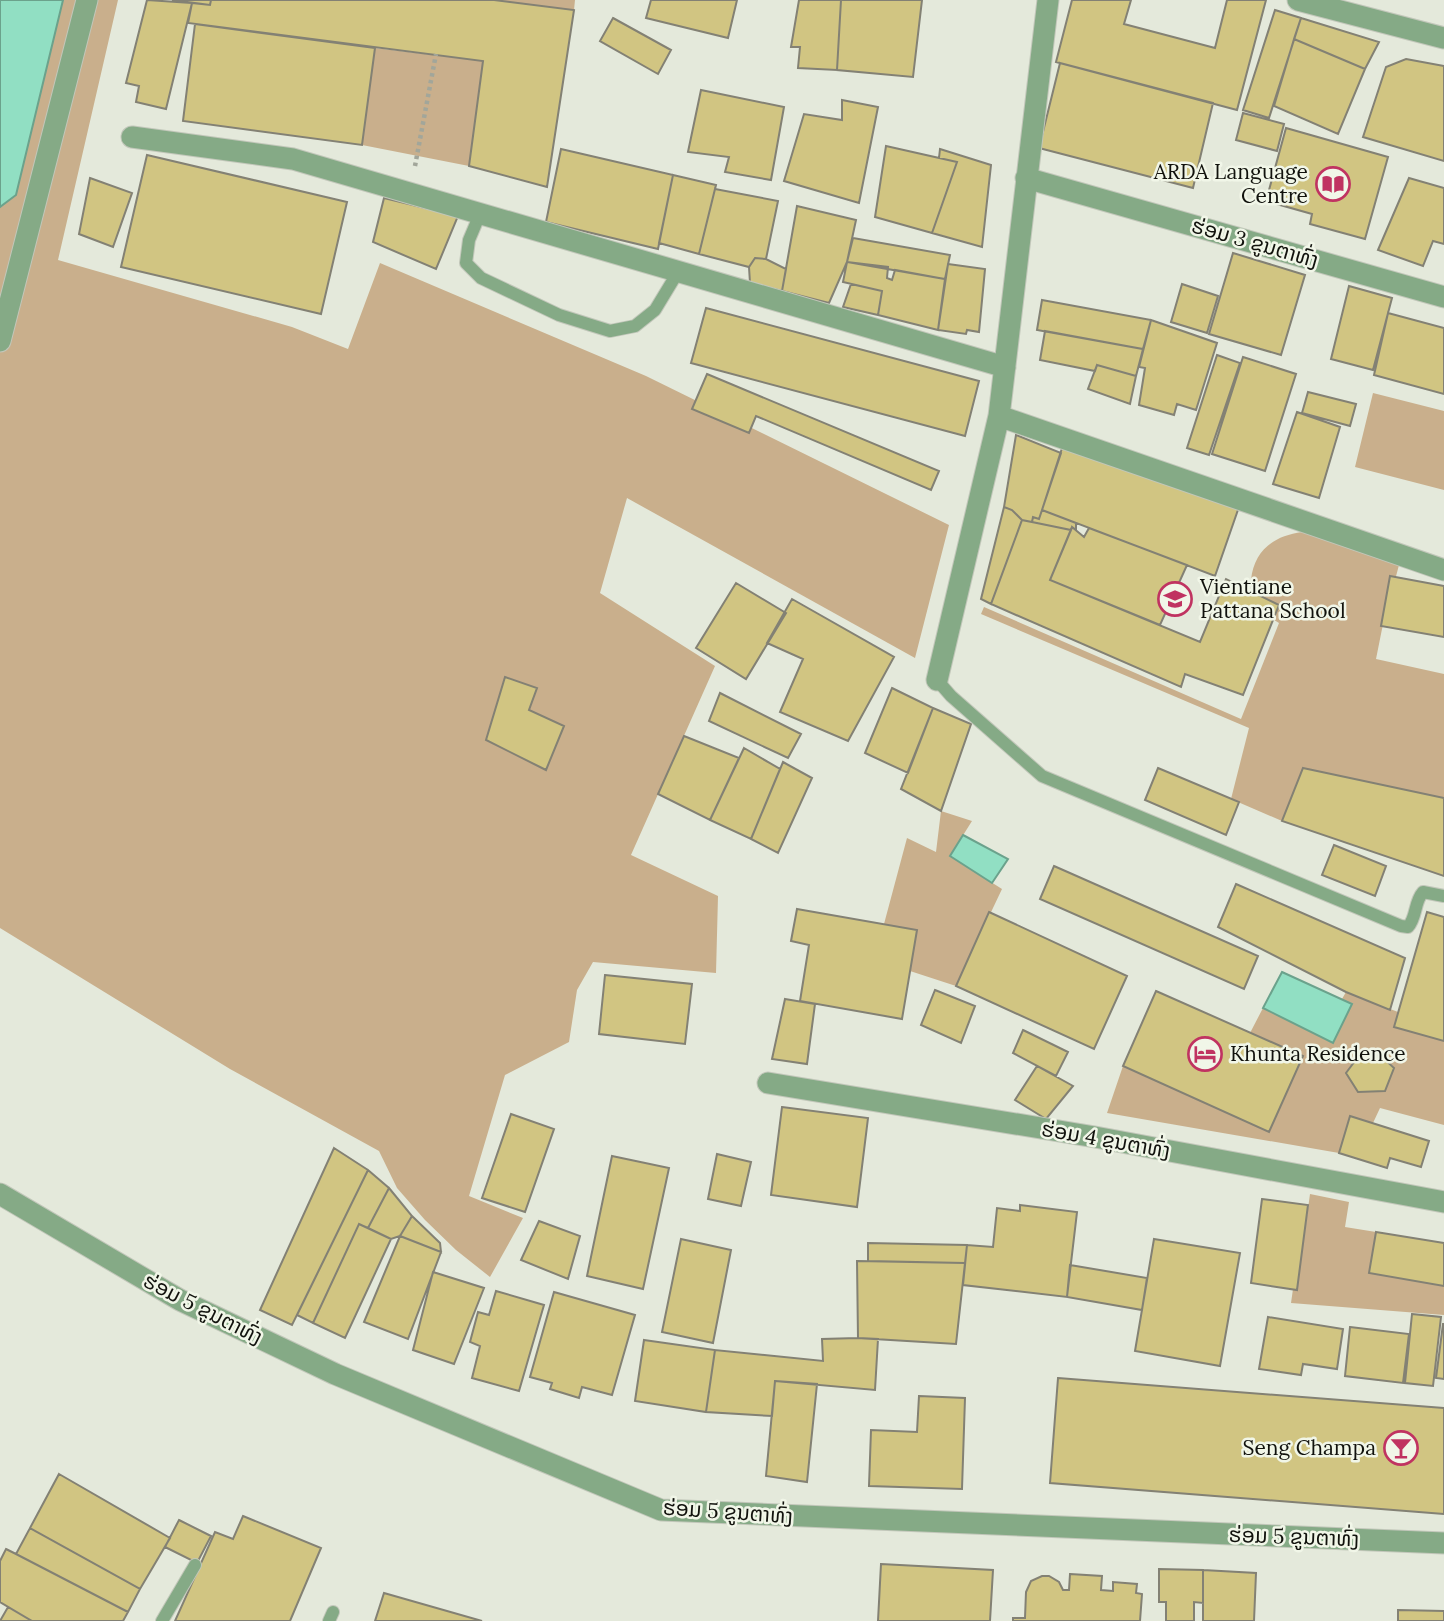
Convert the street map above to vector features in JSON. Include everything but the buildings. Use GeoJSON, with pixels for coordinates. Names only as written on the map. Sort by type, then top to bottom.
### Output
{"type":"FeatureCollection","features":[{"type":"Feature","properties":{"kind":"street"},"geometry":{"type":"LineString","coordinates":[[0,341],[87,0]]}},
{"type":"Feature","properties":{"kind":"street"},"geometry":{"type":"LineString","coordinates":[[937,681],[999,416],[1048,0]]}},
{"type":"Feature","properties":{"kind":"street"},"geometry":{"type":"LineString","coordinates":[[1298,0],[1444,38]]}},
{"type":"Feature","properties":{"kind":"street"},"geometry":{"type":"LineString","coordinates":[[132,137],[293,159],[1004,367]]}},
{"type":"Feature","properties":{"kind":"street","name":"ຮ່ອມ 3 ຂູນຕາທົ່ງ"},"geometry":{"type":"LineString","coordinates":[[1026,178],[1444,297]]}},
{"type":"Feature","properties":{"kind":"street"},"geometry":{"type":"LineString","coordinates":[[999,416],[1444,570]]}},
{"type":"Feature","properties":{"kind":"street","name":"ຮ່ອມ 4 ຂູນຕາທົ່ງ"},"geometry":{"type":"LineString","coordinates":[[768,1083],[1095,1137],[1444,1202]]}},
{"type":"Feature","properties":{"kind":"street","name":"ຮ່ອມ 5 ຂູນຕາທົ່ງ"},"geometry":{"type":"LineString","coordinates":[[0,1194],[180,1300],[335,1374],[661,1510],[1444,1543]]}},
{"type":"Feature","properties":{"kind":"lane"},"geometry":{"type":"LineString","coordinates":[[480,214],[469,240],[466,263],[481,278],[559,315],[610,331],[635,326],[655,310],[678,272]]}},
{"type":"Feature","properties":{"kind":"lane"},"geometry":{"type":"LineString","coordinates":[[937,681],[1042,776],[1401,926],[1408,927],[1412,923],[1418,897],[1423,891],[1444,896]]}},
{"type":"Feature","properties":{"kind":"lane"},"geometry":{"type":"LineString","coordinates":[[162,1621],[195,1565]]}},
{"type":"Feature","properties":{"kind":"path"},"geometry":{"type":"LineString","coordinates":[[408,193],[418,156],[436,54]]}},
{"type":"Feature","properties":{"kind":"shaded area"},"geometry":{"type":"Polygon","coordinates":[[[0,0],[118,0],[58,260],[292,327],[348,349],[380,263],[646,376],[949,525],[915,658],[627,498],[600,593],[715,666],[631,855],[718,896],[716,973],[593,962],[577,990],[569,1042],[505,1075],[469,1196],[523,1218],[490,1277],[456,1250],[425,1220],[397,1188],[379,1151],[230,1069],[0,928],[0,0]]]}},
{"type":"Feature","properties":{"kind":"shaded area"},"geometry":{"type":"Polygon","coordinates":[[[0,0],[63,0],[16,195],[0,207],[0,0]]]}},
{"type":"Feature","properties":{"kind":"shaded area"},"geometry":{"type":"Polygon","coordinates":[[[494,0],[575,0],[574,10],[494,0]]]}},
{"type":"Feature","properties":{"kind":"shaded area"},"geometry":{"type":"Polygon","coordinates":[[[375,48],[483,61],[469,166],[362,145],[375,48]]]}},
{"type":"Feature","properties":{"kind":"shaded area"},"geometry":{"type":"Polygon","coordinates":[[[1373,393],[1444,411],[1444,490],[1355,467],[1373,393]]]}},
{"type":"Feature","properties":{"kind":"shaded area"},"geometry":{"type":"Polygon","coordinates":[[[1302,532],[1399,565],[1376,659],[1444,674],[1444,798],[1303,768],[1282,821],[1231,799],[1249,728],[981,614],[984,607],[1241,719],[1279,623],[1263,613],[1256,604],[1251,588],[1253,570],[1261,553],[1274,541],[1302,532]]]}},
{"type":"Feature","properties":{"kind":"shaded area"},"geometry":{"type":"Polygon","coordinates":[[[941,811],[972,821],[950,856],[1002,889],[956,986],[910,971],[917,930],[884,924],[907,838],[936,852],[941,811]]]}},
{"type":"Feature","properties":{"kind":"shaded area"},"geometry":{"type":"Polygon","coordinates":[[[963,835],[1008,859],[992,883],[950,856],[963,835]]]}},
{"type":"Feature","properties":{"kind":"shaded area"},"geometry":{"type":"Polygon","coordinates":[[[1282,972],[1352,1004],[1333,1043],[1263,1008],[1282,972]]]}},
{"type":"Feature","properties":{"kind":"shaded area"},"geometry":{"type":"Polygon","coordinates":[[[1346,992],[1398,1012],[1394,1027],[1444,1041],[1444,1125],[1380,1108],[1373,1123],[1350,1116],[1339,1153],[1107,1113],[1123,1066],[1269,1131],[1302,1057],[1250,1033],[1263,1008],[1333,1043],[1352,1004],[1342,999],[1346,992]],[[1380,1055],[1358,1057],[1346,1073],[1358,1092],[1385,1091],[1394,1067],[1380,1055]]]}},
{"type":"Feature","properties":{"kind":"shaded area"},"geometry":{"type":"Polygon","coordinates":[[[1310,1194],[1349,1202],[1345,1227],[1376,1232],[1370,1273],[1444,1286],[1444,1315],[1291,1303],[1293,1289],[1297,1289],[1310,1194]]]}},
{"type":"Feature","properties":{"kind":"place","name":"ARDA Language Centre"},"geometry":{"type":"Point","coordinates":[1333,184]}},
{"type":"Feature","properties":{"kind":"place","name":"Vientiane Pattana School"},"geometry":{"type":"Point","coordinates":[1175,599]}},
{"type":"Feature","properties":{"kind":"place","name":"Khunta Residence"},"geometry":{"type":"Point","coordinates":[1205,1054]}},
{"type":"Feature","properties":{"kind":"place","name":"Seng Champa"},"geometry":{"type":"Point","coordinates":[1401,1448]}}]}
